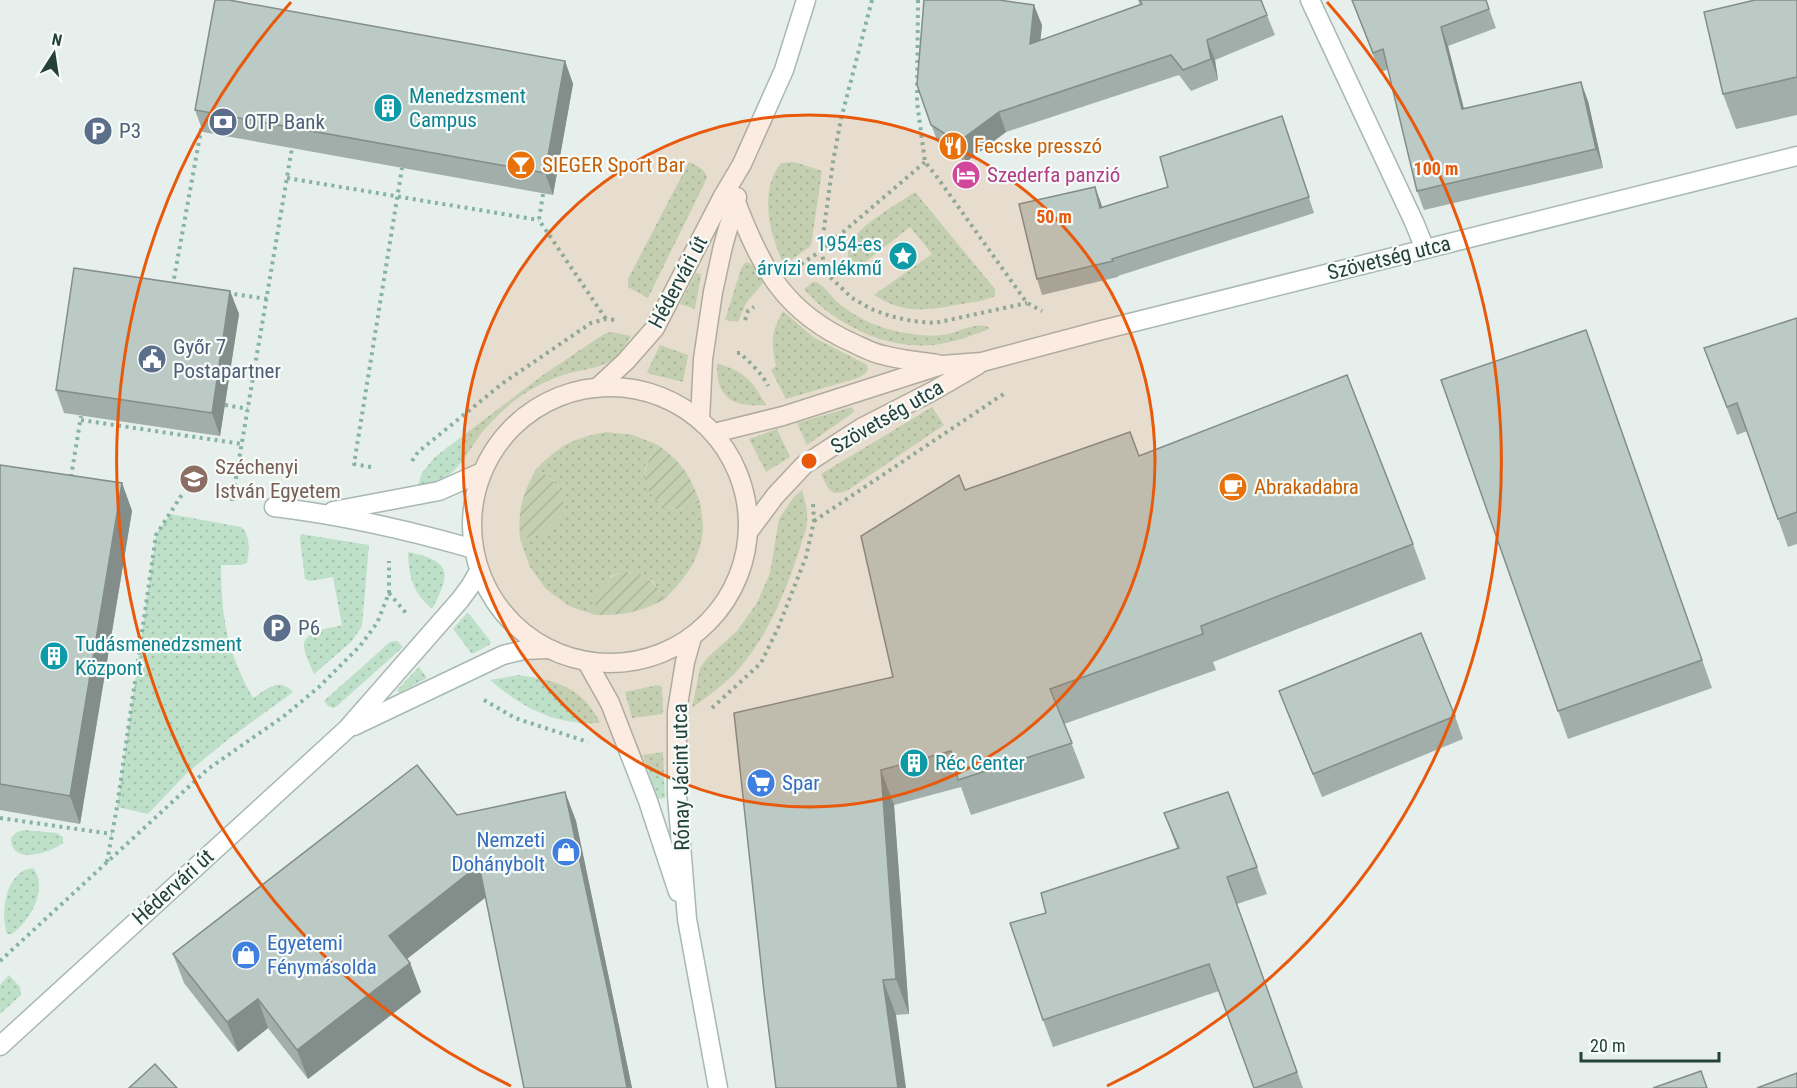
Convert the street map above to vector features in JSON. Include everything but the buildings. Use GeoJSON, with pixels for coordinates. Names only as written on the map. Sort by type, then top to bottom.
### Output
{"type":"FeatureCollection","features":[{"type":"Feature","properties":{"kind":"street","name":"Hédervári út"},"geometry":{"type":"LineString","coordinates":[[597,388],[626,362],[655,328],[742,164],[784,70],[806,0]]}},
{"type":"Feature","properties":{"kind":"street"},"geometry":{"type":"LineString","coordinates":[[1310,0],[1425,249]]}},
{"type":"Feature","properties":{"kind":"street","name":"Szövetség utca"},"geometry":{"type":"LineString","coordinates":[[714,433],[783,416],[942,365],[982,362],[1797,156]]}},
{"type":"Feature","properties":{"kind":"street","name":"Hédervári út"},"geometry":{"type":"LineString","coordinates":[[700,420],[703,359],[713,292],[736,202],[742,164]]}},
{"type":"Feature","properties":{"kind":"street"},"geometry":{"type":"LineString","coordinates":[[736,202],[762,262],[799,310],[832,334],[880,355],[942,365]]}},
{"type":"Feature","properties":{"kind":"street","name":"Szövetség utca"},"geometry":{"type":"LineString","coordinates":[[749,531],[775,496],[804,465],[861,428],[933,391],[982,362]]}},
{"type":"Feature","properties":{"kind":"street"},"geometry":{"type":"LineString","coordinates":[[597,388],[634,389],[669,400],[700,420],[714,433],[733,462],[746,495],[749,531],[741,572],[722,608],[692,637],[660,654],[624,663],[587,662],[548,649],[519,629],[495,603],[479,571],[474,549],[472,511],[482,472],[501,440],[528,414],[561,396],[597,388]]}},
{"type":"Feature","properties":{"kind":"street"},"geometry":{"type":"LineString","coordinates":[[322,513],[439,491],[482,472]]}},
{"type":"Feature","properties":{"kind":"street"},"geometry":{"type":"LineString","coordinates":[[274,507],[322,513],[435,537],[474,549]]}},
{"type":"Feature","properties":{"kind":"street","name":"Hédervári út"},"geometry":{"type":"LineString","coordinates":[[0,1046],[347,729],[460,600],[479,571]]}},
{"type":"Feature","properties":{"kind":"street","name":"Rónay Jácint utca"},"geometry":{"type":"LineString","coordinates":[[692,637],[680,686],[676,732],[677,795],[687,919],[718,1088]]}},
{"type":"Feature","properties":{"kind":"street","name":"Hédervári út"},"geometry":{"type":"LineString","coordinates":[[347,729],[503,655],[524,650],[548,649]]}},
{"type":"Feature","properties":{"kind":"street","name":"Rónay Jácint utca"},"geometry":{"type":"LineString","coordinates":[[587,662],[610,703],[644,791],[687,919]]}},
{"type":"Feature","properties":{"kind":"path"},"geometry":{"type":"LineString","coordinates":[[872,0],[841,118],[821,251],[827,274],[852,298],[871,309],[890,316],[934,323],[1026,303],[938,177],[925,162],[917,102],[918,0]]}},
{"type":"Feature","properties":{"kind":"path"},"geometry":{"type":"LineString","coordinates":[[185,286],[173,284],[202,121]]}},
{"type":"Feature","properties":{"kind":"path"},"geometry":{"type":"LineString","coordinates":[[232,501],[292,148]]}},
{"type":"Feature","properties":{"kind":"path"},"geometry":{"type":"LineString","coordinates":[[798,266],[821,251],[925,162]]}},
{"type":"Feature","properties":{"kind":"path"},"geometry":{"type":"LineString","coordinates":[[372,468],[354,464],[402,168]]}},
{"type":"Feature","properties":{"kind":"path"},"geometry":{"type":"LineString","coordinates":[[287,178],[539,220]]}},
{"type":"Feature","properties":{"kind":"path"},"geometry":{"type":"LineString","coordinates":[[543,194],[539,220],[606,319]]}},
{"type":"Feature","properties":{"kind":"path"},"geometry":{"type":"LineString","coordinates":[[220,292],[267,299]]}},
{"type":"Feature","properties":{"kind":"path"},"geometry":{"type":"LineString","coordinates":[[409,466],[418,452],[503,383],[591,324],[606,319],[627,321]]}},
{"type":"Feature","properties":{"kind":"path"},"geometry":{"type":"LineString","coordinates":[[740,353],[765,379],[772,394]]}},
{"type":"Feature","properties":{"kind":"path"},"geometry":{"type":"LineString","coordinates":[[712,709],[761,663],[792,595],[806,557],[814,521],[1005,393]]}},
{"type":"Feature","properties":{"kind":"path"},"geometry":{"type":"LineString","coordinates":[[225,405],[248,409]]}},
{"type":"Feature","properties":{"kind":"path"},"geometry":{"type":"LineString","coordinates":[[71,477],[81,418],[242,444]]}},
{"type":"Feature","properties":{"kind":"path"},"geometry":{"type":"LineString","coordinates":[[106,863],[119,795],[156,535],[183,493]]}},
{"type":"Feature","properties":{"kind":"path"},"geometry":{"type":"LineString","coordinates":[[0,961],[208,769],[284,716],[360,646],[377,623],[388,593],[389,559]]}},
{"type":"Feature","properties":{"kind":"path"},"geometry":{"type":"LineString","coordinates":[[480,697],[515,718],[598,745]]}},
{"type":"Feature","properties":{"kind":"path"},"geometry":{"type":"LineString","coordinates":[[0,818],[112,834]]}},
{"type":"Feature","properties":{"kind":"green space"},"geometry":{"type":"Polygon","coordinates":[[[689,162],[703,170],[707,178],[648,298],[628,287],[628,279],[689,162]]]}},
{"type":"Feature","properties":{"kind":"green space"},"geometry":{"type":"Polygon","coordinates":[[[794,162],[822,171],[811,246],[784,265],[774,240],[768,200],[774,174],[781,163],[794,162]]]}},
{"type":"Feature","properties":{"kind":"green space"},"geometry":{"type":"Polygon","coordinates":[[[915,192],[995,289],[995,296],[950,306],[917,309],[896,306],[874,295],[932,254],[910,227],[851,273],[848,253],[856,235],[871,221],[915,192]]]}},
{"type":"Feature","properties":{"kind":"green space"},"geometry":{"type":"Polygon","coordinates":[[[747,262],[754,266],[763,283],[746,303],[738,322],[725,320],[741,269],[747,262]]]}},
{"type":"Feature","properties":{"kind":"green space"},"geometry":{"type":"Polygon","coordinates":[[[696,273],[701,274],[695,309],[680,304],[696,273]]]}},
{"type":"Feature","properties":{"kind":"green space"},"geometry":{"type":"Polygon","coordinates":[[[813,282],[822,286],[836,301],[855,315],[875,325],[908,334],[941,335],[979,326],[989,329],[934,345],[901,344],[885,340],[855,328],[824,309],[804,289],[813,282]]]}},
{"type":"Feature","properties":{"kind":"green space"},"geometry":{"type":"Polygon","coordinates":[[[783,311],[813,337],[867,365],[866,373],[858,378],[786,399],[771,370],[776,366],[773,350],[774,331],[783,311]]]}},
{"type":"Feature","properties":{"kind":"green space"},"geometry":{"type":"Polygon","coordinates":[[[611,332],[631,336],[617,356],[594,368],[556,377],[525,393],[487,426],[453,472],[437,483],[417,488],[422,473],[435,457],[543,375],[604,334],[611,332]]]}},
{"type":"Feature","properties":{"kind":"green space"},"geometry":{"type":"Polygon","coordinates":[[[660,345],[688,355],[683,382],[647,372],[660,345]]]}},
{"type":"Feature","properties":{"kind":"green space"},"geometry":{"type":"Polygon","coordinates":[[[717,363],[747,378],[766,405],[736,402],[723,393],[717,375],[717,363]]]}},
{"type":"Feature","properties":{"kind":"green space"},"geometry":{"type":"Polygon","coordinates":[[[852,407],[854,412],[807,445],[797,423],[852,407]]]}},
{"type":"Feature","properties":{"kind":"green space"},"geometry":{"type":"Polygon","coordinates":[[[932,407],[944,425],[848,490],[837,493],[830,491],[821,474],[932,407]]]}},
{"type":"Feature","properties":{"kind":"green space"},"geometry":{"type":"Polygon","coordinates":[[[777,429],[790,457],[766,472],[749,439],[777,429]]]}},
{"type":"Feature","properties":{"kind":"green space"},"geometry":{"type":"Polygon","coordinates":[[[606,432],[633,435],[658,445],[645,466],[647,481],[665,506],[677,509],[700,502],[703,530],[695,559],[679,584],[665,599],[652,580],[632,572],[622,572],[611,576],[595,603],[595,615],[569,606],[546,589],[530,567],[520,539],[543,532],[553,524],[562,507],[560,490],[546,475],[536,469],[568,444],[584,437],[606,432]]]}},
{"type":"Feature","properties":{"kind":"green space"},"geometry":{"type":"Polygon","coordinates":[[[658,445],[684,469],[700,502],[684,508],[671,508],[659,503],[650,493],[645,482],[645,471],[658,445]]]}},
{"type":"Feature","properties":{"kind":"green space"},"geometry":{"type":"Polygon","coordinates":[[[536,469],[545,474],[559,489],[563,506],[561,515],[556,523],[545,532],[520,539],[522,502],[536,469]]]}},
{"type":"Feature","properties":{"kind":"green space"},"geometry":{"type":"Polygon","coordinates":[[[802,490],[807,510],[806,529],[789,580],[767,628],[738,670],[692,708],[700,668],[707,658],[737,631],[757,603],[770,573],[779,519],[793,498],[802,490]]]}},
{"type":"Feature","properties":{"kind":"green space"},"geometry":{"type":"Polygon","coordinates":[[[170,514],[241,527],[244,530],[248,544],[247,563],[221,565],[222,601],[231,649],[253,698],[268,688],[278,685],[288,687],[293,692],[226,741],[186,774],[148,814],[117,807],[156,535],[170,514]]]}},
{"type":"Feature","properties":{"kind":"green space"},"geometry":{"type":"Polygon","coordinates":[[[301,534],[369,545],[362,626],[352,641],[314,674],[304,647],[305,641],[313,633],[342,625],[333,577],[310,581],[305,579],[301,534]]]}},
{"type":"Feature","properties":{"kind":"green space"},"geometry":{"type":"Polygon","coordinates":[[[408,552],[433,560],[444,570],[442,586],[432,609],[425,603],[413,584],[408,552]]]}},
{"type":"Feature","properties":{"kind":"green space"},"geometry":{"type":"Polygon","coordinates":[[[622,572],[648,578],[665,599],[631,612],[595,615],[597,594],[600,588],[608,579],[622,572]]]}},
{"type":"Feature","properties":{"kind":"green space"},"geometry":{"type":"Polygon","coordinates":[[[467,613],[491,642],[472,654],[453,629],[467,613]]]}},
{"type":"Feature","properties":{"kind":"green space"},"geometry":{"type":"Polygon","coordinates":[[[397,641],[403,647],[336,707],[328,706],[324,701],[390,642],[397,641]]]}},
{"type":"Feature","properties":{"kind":"green space"},"geometry":{"type":"Polygon","coordinates":[[[419,667],[427,678],[399,693],[397,690],[419,667]]]}},
{"type":"Feature","properties":{"kind":"green space"},"geometry":{"type":"Polygon","coordinates":[[[518,675],[566,687],[585,701],[600,723],[569,721],[541,713],[515,699],[490,680],[518,675]]]}},
{"type":"Feature","properties":{"kind":"green space"},"geometry":{"type":"Polygon","coordinates":[[[658,685],[662,687],[663,714],[632,718],[625,692],[658,685]]]}},
{"type":"Feature","properties":{"kind":"green space"},"geometry":{"type":"Polygon","coordinates":[[[663,752],[665,798],[657,799],[643,755],[663,752]]]}},
{"type":"Feature","properties":{"kind":"green space"},"geometry":{"type":"Polygon","coordinates":[[[24,830],[57,833],[63,837],[63,843],[41,853],[24,855],[12,847],[11,838],[17,832],[24,830]]]}},
{"type":"Feature","properties":{"kind":"green space"},"geometry":{"type":"Polygon","coordinates":[[[33,868],[39,885],[35,904],[19,928],[12,934],[7,934],[4,915],[7,894],[16,877],[33,868]]]}},
{"type":"Feature","properties":{"kind":"green space"},"geometry":{"type":"Polygon","coordinates":[[[9,975],[20,987],[21,995],[0,1014],[0,985],[9,975]]]}},
{"type":"Feature","properties":{"kind":"place","name":"Menedzsment Campus"},"geometry":{"type":"Point","coordinates":[388,108]}},
{"type":"Feature","properties":{"kind":"place","name":"OTP Bank"},"geometry":{"type":"Point","coordinates":[223,122]}},
{"type":"Feature","properties":{"kind":"place","name":"P3"},"geometry":{"type":"Point","coordinates":[98,131]}},
{"type":"Feature","properties":{"kind":"place","name":"Fecske presszó"},"geometry":{"type":"Point","coordinates":[953,146]}},
{"type":"Feature","properties":{"kind":"place","name":"SIEGER Sport Bar"},"geometry":{"type":"Point","coordinates":[521,165]}},
{"type":"Feature","properties":{"kind":"place","name":"Szederfa panzió"},"geometry":{"type":"Point","coordinates":[966,175]}},
{"type":"Feature","properties":{"kind":"place","name":"1954-es árvízi emlékmű"},"geometry":{"type":"Point","coordinates":[903,256]}},
{"type":"Feature","properties":{"kind":"place","name":"Győr 7 Postapartner"},"geometry":{"type":"Point","coordinates":[152,359]}},
{"type":"Feature","properties":{"kind":"place","name":"Széchenyi István Egyetem"},"geometry":{"type":"Point","coordinates":[194,479]}},
{"type":"Feature","properties":{"kind":"place","name":"Abrakadabra"},"geometry":{"type":"Point","coordinates":[1233,487]}},
{"type":"Feature","properties":{"kind":"place","name":"P6"},"geometry":{"type":"Point","coordinates":[277,628]}},
{"type":"Feature","properties":{"kind":"place","name":"Tudásmenedzsment Központ"},"geometry":{"type":"Point","coordinates":[54,656]}},
{"type":"Feature","properties":{"kind":"place","name":"Réc Center"},"geometry":{"type":"Point","coordinates":[914,763]}},
{"type":"Feature","properties":{"kind":"place","name":"Spar"},"geometry":{"type":"Point","coordinates":[761,783]}},
{"type":"Feature","properties":{"kind":"place","name":"Nemzeti Dohánybolt"},"geometry":{"type":"Point","coordinates":[566,852]}},
{"type":"Feature","properties":{"kind":"place","name":"Egyetemi Fénymásolda"},"geometry":{"type":"Point","coordinates":[246,955]}}]}
